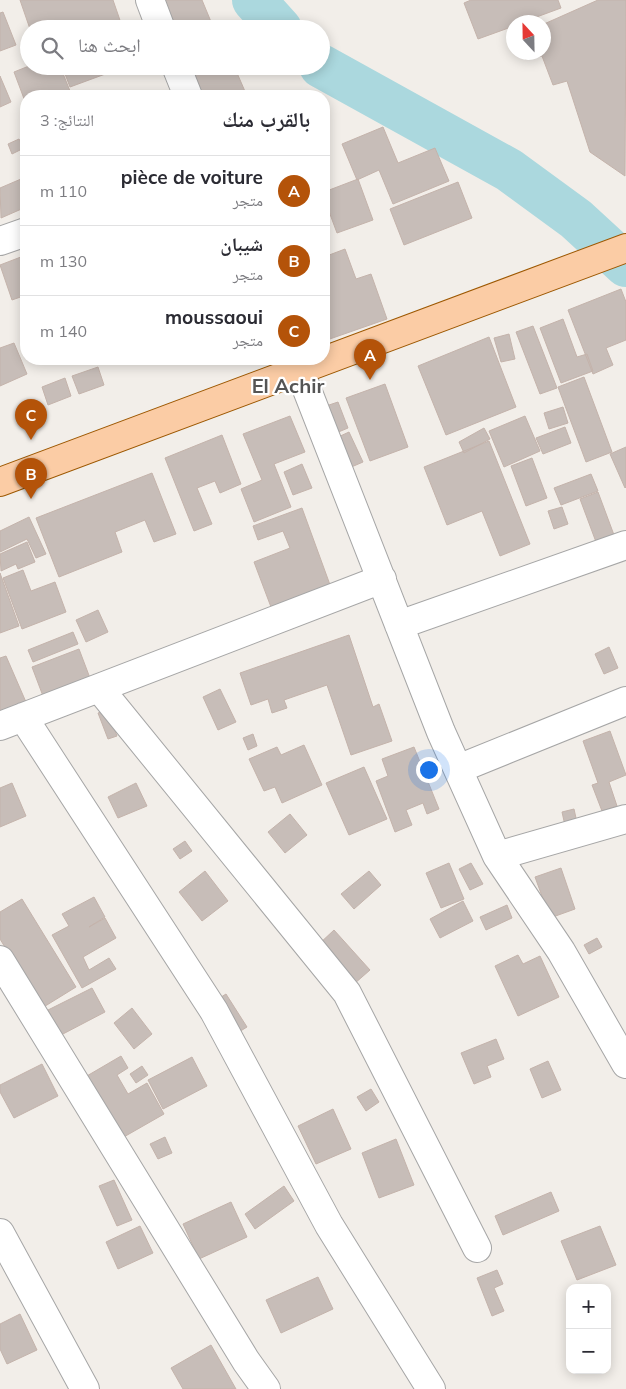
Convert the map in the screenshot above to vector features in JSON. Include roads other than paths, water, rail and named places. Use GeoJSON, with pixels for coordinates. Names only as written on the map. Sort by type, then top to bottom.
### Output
{"type":"FeatureCollection","features":[{"type":"Feature","properties":{"kind":"main road"},"geometry":{"type":"LineString","coordinates":[[330,352],[626,248]]}},
{"type":"Feature","properties":{"kind":"main road"},"geometry":{"type":"LineString","coordinates":[[0,482],[294,365]]}},
{"type":"Feature","properties":{"kind":"street"},"geometry":{"type":"LineString","coordinates":[[150,0],[158,20]]}},
{"type":"Feature","properties":{"kind":"street"},"geometry":{"type":"LineString","coordinates":[[180,75],[186,90]]}},
{"type":"Feature","properties":{"kind":"street"},"geometry":{"type":"LineString","coordinates":[[0,241],[20,234]]}},
{"type":"Feature","properties":{"kind":"street"},"geometry":{"type":"LineString","coordinates":[[297,365],[441,732],[497,856],[560,951],[626,1064]]}},
{"type":"Feature","properties":{"kind":"street"},"geometry":{"type":"LineString","coordinates":[[399,625],[626,544]]}},
{"type":"Feature","properties":{"kind":"street"},"geometry":{"type":"LineString","coordinates":[[382,580],[12,721],[214,1011],[329,1225],[431,1389]]}},
{"type":"Feature","properties":{"kind":"street"},"geometry":{"type":"LineString","coordinates":[[99,688],[348,993],[477,1248]]}},
{"type":"Feature","properties":{"kind":"street"},"geometry":{"type":"LineString","coordinates":[[458,769],[626,701]]}},
{"type":"Feature","properties":{"kind":"street"},"geometry":{"type":"LineString","coordinates":[[497,856],[626,819]]}},
{"type":"Feature","properties":{"kind":"street"},"geometry":{"type":"LineString","coordinates":[[0,960],[246,1361],[266,1389]]}},
{"type":"Feature","properties":{"kind":"street"},"geometry":{"type":"LineString","coordinates":[[0,1233],[85,1389]]}},
{"type":"Feature","properties":{"kind":"waterway"},"geometry":{"type":"LineString","coordinates":[[254,0],[272,20]]}},
{"type":"Feature","properties":{"kind":"waterway"},"geometry":{"type":"LineString","coordinates":[[330,71],[509,170],[576,219],[626,265]]}},
{"type":"Feature","properties":{"kind":"place","name":"pièce de voiture"},"geometry":{"type":"Point","coordinates":[370,380]}},
{"type":"Feature","properties":{"kind":"place","name":"moussaoui"},"geometry":{"type":"Point","coordinates":[31,440]}},
{"type":"Feature","properties":{"kind":"place","name":"شيبان"},"geometry":{"type":"Point","coordinates":[31,499]}},
{"type":"Feature","properties":{"kind":"district","name":"El Achir"},"geometry":{"type":"Point","coordinates":[288,385]}}]}
